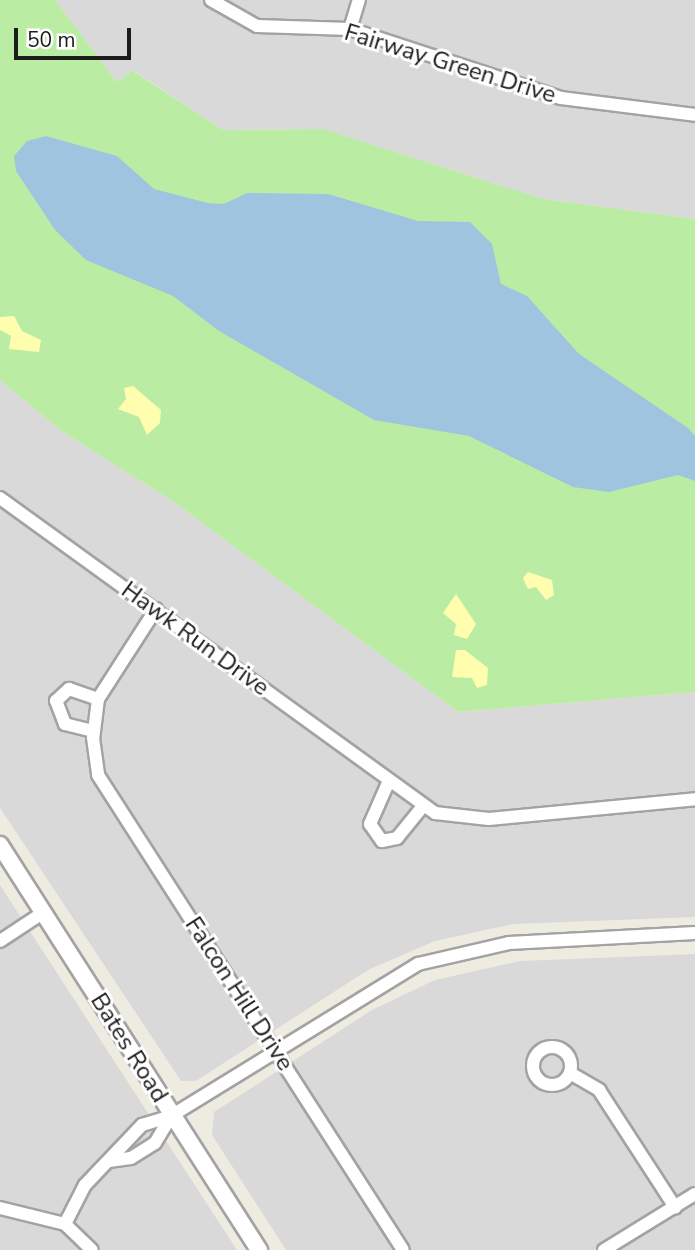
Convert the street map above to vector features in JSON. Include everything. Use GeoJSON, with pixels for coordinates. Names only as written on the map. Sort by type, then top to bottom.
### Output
{"type":"FeatureCollection","features":[{"type":"Feature","properties":{"kind":"street","name":"Fairway Green Drive"},"geometry":{"type":"LineString","coordinates":[[211,0],[257,26],[350,29],[561,98],[695,115]]}},
{"type":"Feature","properties":{"kind":"street"},"geometry":{"type":"LineString","coordinates":[[350,29],[359,0]]}},
{"type":"Feature","properties":{"kind":"street","name":"Hawk Run Drive"},"geometry":{"type":"LineString","coordinates":[[0,498],[156,609],[387,783],[423,806],[489,819],[695,799]]}},
{"type":"Feature","properties":{"kind":"street","name":"Falcon Hill Drive"},"geometry":{"type":"LineString","coordinates":[[156,609],[98,699],[93,731],[98,775],[403,1250]]}},
{"type":"Feature","properties":{"kind":"street"},"geometry":{"type":"LineString","coordinates":[[93,731],[65,724],[56,701],[69,688],[98,699]]}},
{"type":"Feature","properties":{"kind":"street"},"geometry":{"type":"LineString","coordinates":[[387,783],[369,824],[382,841],[397,838],[423,806]]}},
{"type":"Feature","properties":{"kind":"street","name":"Bates Road"},"geometry":{"type":"LineString","coordinates":[[0,845],[171,1116],[260,1250]]}},
{"type":"Feature","properties":{"kind":"street"},"geometry":{"type":"LineString","coordinates":[[0,941],[44,912]]}},
{"type":"Feature","properties":{"kind":"street"},"geometry":{"type":"LineString","coordinates":[[65,1224],[85,1185],[142,1125],[171,1116],[374,987],[447,954],[509,943],[695,933]]}},
{"type":"Feature","properties":{"kind":"street"},"geometry":{"type":"LineString","coordinates":[[570,1073],[606,1099],[675,1207]]}},
{"type":"Feature","properties":{"kind":"street"},"geometry":{"type":"LineString","coordinates":[[109,1161],[131,1158],[155,1143],[171,1116]]}},
{"type":"Feature","properties":{"kind":"street"},"geometry":{"type":"LineString","coordinates":[[604,1250],[695,1194]]}},
{"type":"Feature","properties":{"kind":"street"},"geometry":{"type":"LineString","coordinates":[[0,1208],[65,1224],[92,1250]]}},
{"type":"Feature","properties":{"kind":"shaded area"},"geometry":{"type":"Polygon","coordinates":[[[55,0],[695,0],[695,219],[543,199],[323,129],[223,130],[134,71],[117,82],[55,0]]]}},
{"type":"Feature","properties":{"kind":"shaded area"},"geometry":{"type":"Polygon","coordinates":[[[0,380],[60,430],[174,502],[458,712],[695,692],[695,917],[514,924],[435,941],[368,970],[196,1081],[181,1081],[0,808],[0,380]]]}},
{"type":"Feature","properties":{"kind":"shaded area"},"geometry":{"type":"Polygon","coordinates":[[[0,885],[83,1013],[237,1250],[0,1250],[0,885]]]}},
{"type":"Feature","properties":{"kind":"shaded area"},"geometry":{"type":"Polygon","coordinates":[[[695,954],[695,1250],[286,1250],[212,1135],[214,1112],[372,1010],[435,980],[520,961],[695,954]]]}},
{"type":"Feature","properties":{"kind":"green space"},"geometry":{"type":"Polygon","coordinates":[[[0,0],[55,0],[117,82],[133,71],[223,130],[323,129],[543,199],[695,219],[695,692],[458,712],[174,502],[60,430],[0,380],[0,0]]]}},
{"type":"Feature","properties":{"kind":"sand"},"geometry":{"type":"Polygon","coordinates":[[[14,316],[22,331],[41,340],[39,352],[9,349],[11,336],[0,330],[0,317],[14,316]]]}},
{"type":"Feature","properties":{"kind":"sand"},"geometry":{"type":"Polygon","coordinates":[[[133,386],[161,410],[160,423],[147,435],[139,417],[118,409],[126,399],[124,388],[133,386]]]}},
{"type":"Feature","properties":{"kind":"sand"},"geometry":{"type":"Polygon","coordinates":[[[528,572],[552,580],[554,595],[546,600],[536,587],[528,589],[523,578],[528,572]]]}},
{"type":"Feature","properties":{"kind":"sand"},"geometry":{"type":"Polygon","coordinates":[[[456,594],[476,624],[467,639],[454,635],[456,624],[443,613],[456,594]]]}},
{"type":"Feature","properties":{"kind":"sand"},"geometry":{"type":"Polygon","coordinates":[[[456,650],[465,650],[488,668],[487,685],[477,688],[472,678],[452,677],[456,650]]]}},
{"type":"Feature","properties":{"kind":"water"},"geometry":{"type":"Polygon","coordinates":[[[46,136],[117,156],[154,189],[208,203],[224,204],[247,193],[328,194],[418,221],[470,222],[492,244],[501,284],[527,296],[579,354],[688,428],[695,436],[695,481],[678,475],[609,492],[573,487],[469,436],[374,420],[219,331],[173,296],[86,260],[55,230],[16,171],[14,156],[27,141],[46,136]]]}}]}
